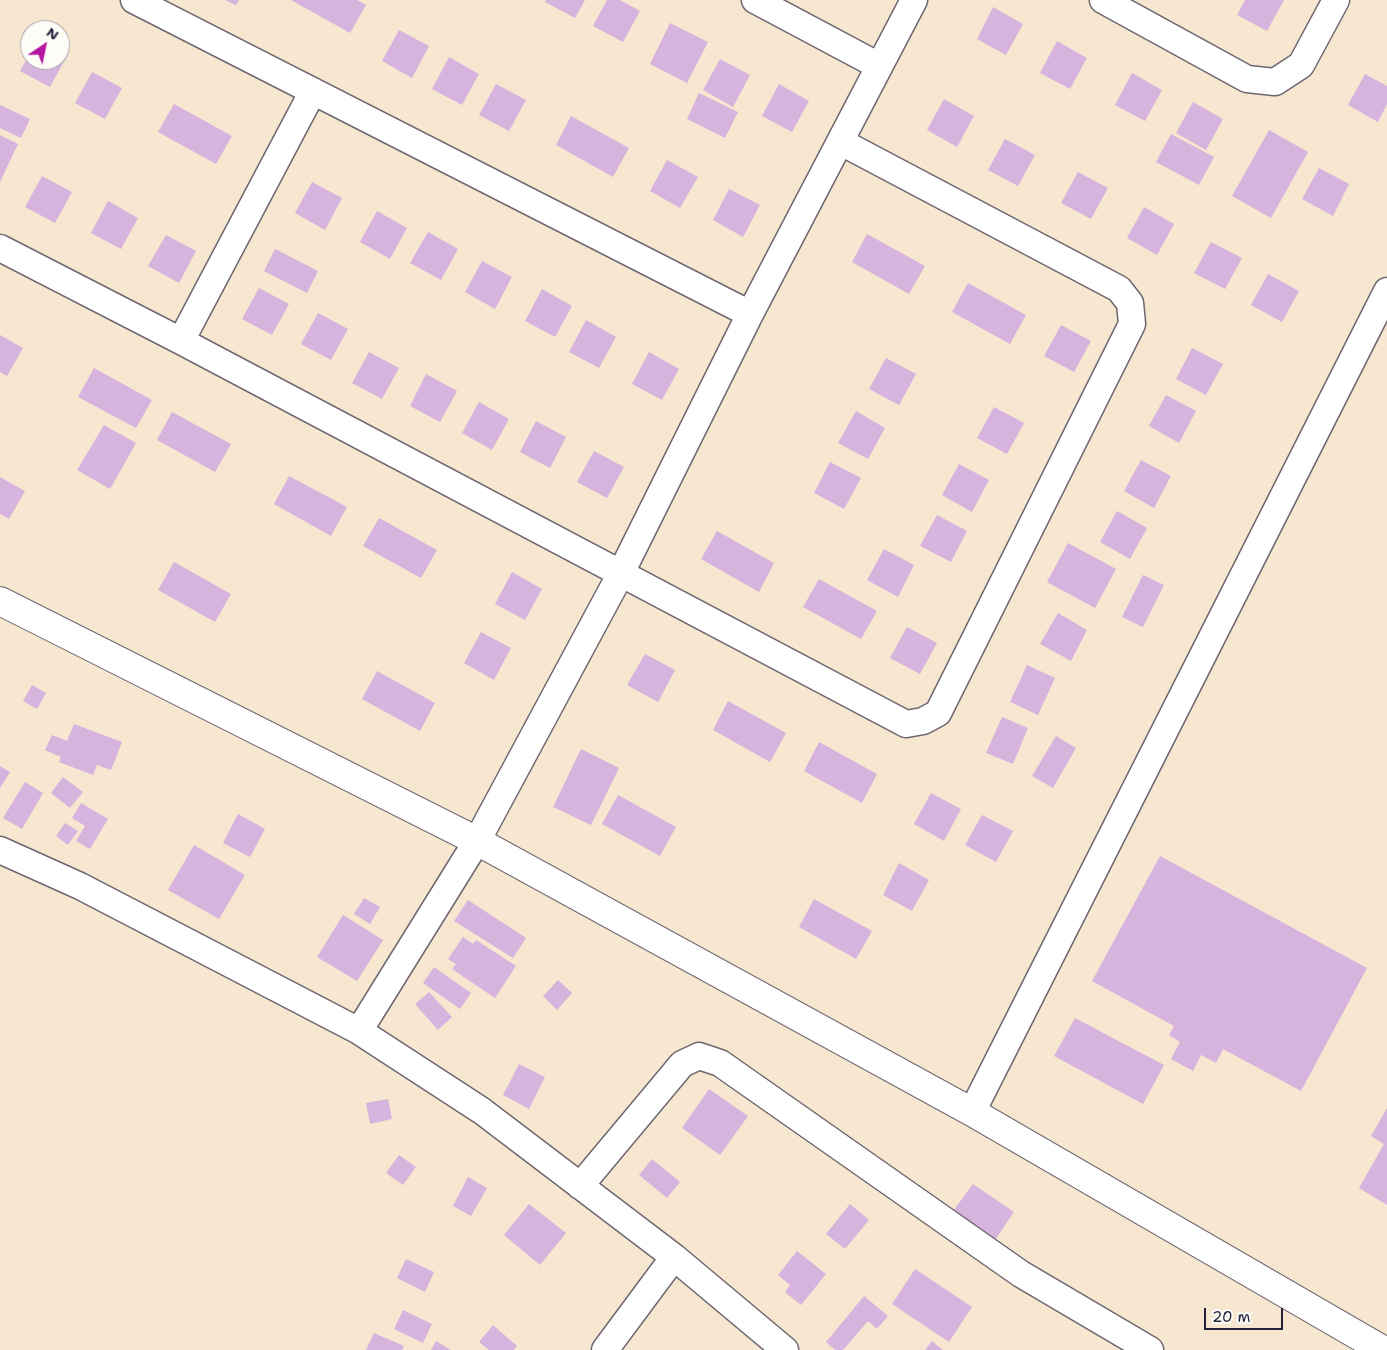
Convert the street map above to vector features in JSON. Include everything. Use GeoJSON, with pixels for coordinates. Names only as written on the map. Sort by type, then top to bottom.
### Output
{"type":"FeatureCollection","features":[{"type":"Feature","properties":{"kind":"street"},"geometry":{"type":"LineString","coordinates":[[134,0],[750,314]]}},
{"type":"Feature","properties":{"kind":"street"},"geometry":{"type":"LineString","coordinates":[[755,0],[879,66]]}},
{"type":"Feature","properties":{"kind":"street"},"geometry":{"type":"LineString","coordinates":[[359,1031],[477,841],[620,575],[750,314],[914,0]]}},
{"type":"Feature","properties":{"kind":"street"},"geometry":{"type":"LineString","coordinates":[[1103,0],[1247,79],[1275,82],[1301,65],[1336,0]]}},
{"type":"Feature","properties":{"kind":"street"},"geometry":{"type":"LineString","coordinates":[[181,341],[313,92]]}},
{"type":"Feature","properties":{"kind":"street"},"geometry":{"type":"LineString","coordinates":[[0,248],[181,341],[620,575],[906,724],[922,722],[938,713],[1132,324],[1130,303],[1119,289],[841,142]]}},
{"type":"Feature","properties":{"kind":"street"},"geometry":{"type":"LineString","coordinates":[[972,1112],[1387,291]]}},
{"type":"Feature","properties":{"kind":"street"},"geometry":{"type":"LineString","coordinates":[[0,600],[477,841],[972,1112],[1383,1350]]}},
{"type":"Feature","properties":{"kind":"street"},"geometry":{"type":"LineString","coordinates":[[0,850],[80,886],[359,1031],[482,1111],[674,1257],[785,1350]]}},
{"type":"Feature","properties":{"kind":"street"},"geometry":{"type":"LineString","coordinates":[[580,1186],[682,1064],[699,1056],[720,1063],[1021,1274],[1144,1349]]}},
{"type":"Feature","properties":{"kind":"street"},"geometry":{"type":"LineString","coordinates":[[605,1350],[674,1257]]}},
{"type":"Feature","properties":{"kind":"building"},"geometry":{"type":"Polygon","coordinates":[[[225,0],[239,0],[236,5],[225,0]]]}},
{"type":"Feature","properties":{"kind":"building"},"geometry":{"type":"Polygon","coordinates":[[[291,0],[357,0],[366,5],[350,33],[291,0]]]}},
{"type":"Feature","properties":{"kind":"building"},"geometry":{"type":"Polygon","coordinates":[[[546,0],[585,0],[575,18],[545,2],[546,0]]]}},
{"type":"Feature","properties":{"kind":"building"},"geometry":{"type":"Polygon","coordinates":[[[607,0],[620,0],[640,11],[623,42],[593,26],[607,0]]]}},
{"type":"Feature","properties":{"kind":"building"},"geometry":{"type":"Polygon","coordinates":[[[1245,0],[1284,0],[1267,31],[1237,15],[1245,0]]]}},
{"type":"Feature","properties":{"kind":"building"},"geometry":{"type":"Polygon","coordinates":[[[993,7],[1023,24],[1006,55],[977,39],[993,7]]]}},
{"type":"Feature","properties":{"kind":"building"},"geometry":{"type":"Polygon","coordinates":[[[670,23],[708,42],[687,83],[650,64],[670,23]]]}},
{"type":"Feature","properties":{"kind":"building"},"geometry":{"type":"Polygon","coordinates":[[[399,30],[429,46],[412,78],[382,61],[399,30]]]}},
{"type":"Feature","properties":{"kind":"building"},"geometry":{"type":"Polygon","coordinates":[[[1057,41],[1087,58],[1070,89],[1040,73],[1057,41]]]}},
{"type":"Feature","properties":{"kind":"building"},"geometry":{"type":"Polygon","coordinates":[[[449,57],[479,74],[462,105],[432,89],[449,57]]]}},
{"type":"Feature","properties":{"kind":"building"},"geometry":{"type":"Polygon","coordinates":[[[720,59],[750,75],[733,107],[703,90],[720,59]]]}},
{"type":"Feature","properties":{"kind":"building"},"geometry":{"type":"Polygon","coordinates":[[[21,70],[59,70],[50,87],[21,70]]]}},
{"type":"Feature","properties":{"kind":"building"},"geometry":{"type":"Polygon","coordinates":[[[92,72],[122,88],[105,119],[75,103],[92,72]]]}},
{"type":"Feature","properties":{"kind":"building"},"geometry":{"type":"Polygon","coordinates":[[[1132,73],[1162,90],[1145,121],[1115,105],[1132,73]]]}},
{"type":"Feature","properties":{"kind":"building"},"geometry":{"type":"Polygon","coordinates":[[[1365,74],[1387,86],[1387,104],[1378,122],[1348,105],[1365,74]]]}},
{"type":"Feature","properties":{"kind":"building"},"geometry":{"type":"Polygon","coordinates":[[[496,84],[526,100],[509,131],[479,115],[496,84]]]}},
{"type":"Feature","properties":{"kind":"building"},"geometry":{"type":"Polygon","coordinates":[[[779,84],[809,101],[792,132],[762,116],[779,84]]]}},
{"type":"Feature","properties":{"kind":"building"},"geometry":{"type":"Polygon","coordinates":[[[699,93],[738,112],[725,138],[687,119],[699,93]]]}},
{"type":"Feature","properties":{"kind":"building"},"geometry":{"type":"Polygon","coordinates":[[[944,99],[974,116],[957,147],[927,130],[944,99]]]}},
{"type":"Feature","properties":{"kind":"building"},"geometry":{"type":"Polygon","coordinates":[[[1193,102],[1223,119],[1206,150],[1176,133],[1193,102]]]}},
{"type":"Feature","properties":{"kind":"building"},"geometry":{"type":"Polygon","coordinates":[[[174,104],[232,136],[216,164],[158,132],[174,104]]]}},
{"type":"Feature","properties":{"kind":"building"},"geometry":{"type":"Polygon","coordinates":[[[0,105],[30,119],[21,138],[0,128],[0,105]]]}},
{"type":"Feature","properties":{"kind":"building"},"geometry":{"type":"Polygon","coordinates":[[[571,116],[629,148],[613,177],[556,145],[571,116]]]}},
{"type":"Feature","properties":{"kind":"building"},"geometry":{"type":"Polygon","coordinates":[[[1269,130],[1308,152],[1271,218],[1232,196],[1269,130]]]}},
{"type":"Feature","properties":{"kind":"building"},"geometry":{"type":"Polygon","coordinates":[[[1171,134],[1214,157],[1199,185],[1156,162],[1171,134]]]}},
{"type":"Feature","properties":{"kind":"building"},"geometry":{"type":"Polygon","coordinates":[[[0,135],[18,144],[0,182],[0,135]]]}},
{"type":"Feature","properties":{"kind":"building"},"geometry":{"type":"Polygon","coordinates":[[[1005,139],[1035,155],[1018,186],[988,170],[1005,139]]]}},
{"type":"Feature","properties":{"kind":"building"},"geometry":{"type":"Polygon","coordinates":[[[667,160],[698,177],[680,208],[650,191],[667,160]]]}},
{"type":"Feature","properties":{"kind":"building"},"geometry":{"type":"Polygon","coordinates":[[[1319,168],[1349,184],[1333,216],[1302,199],[1319,168]]]}},
{"type":"Feature","properties":{"kind":"building"},"geometry":{"type":"Polygon","coordinates":[[[1078,172],[1108,188],[1091,219],[1061,203],[1078,172]]]}},
{"type":"Feature","properties":{"kind":"building"},"geometry":{"type":"Polygon","coordinates":[[[42,176],[72,192],[55,223],[25,207],[42,176]]]}},
{"type":"Feature","properties":{"kind":"building"},"geometry":{"type":"Polygon","coordinates":[[[312,182],[342,198],[325,230],[295,213],[312,182]]]}},
{"type":"Feature","properties":{"kind":"building"},"geometry":{"type":"Polygon","coordinates":[[[729,189],[760,205],[743,237],[713,220],[729,189]]]}},
{"type":"Feature","properties":{"kind":"building"},"geometry":{"type":"Polygon","coordinates":[[[108,201],[138,218],[121,249],[91,233],[108,201]]]}},
{"type":"Feature","properties":{"kind":"building"},"geometry":{"type":"Polygon","coordinates":[[[1144,207],[1174,224],[1157,255],[1127,238],[1144,207]]]}},
{"type":"Feature","properties":{"kind":"building"},"geometry":{"type":"Polygon","coordinates":[[[377,211],[407,228],[390,259],[360,242],[377,211]]]}},
{"type":"Feature","properties":{"kind":"building"},"geometry":{"type":"Polygon","coordinates":[[[428,232],[458,249],[441,280],[410,263],[428,232]]]}},
{"type":"Feature","properties":{"kind":"building"},"geometry":{"type":"Polygon","coordinates":[[[867,234],[925,266],[909,294],[852,262],[867,234]]]}},
{"type":"Feature","properties":{"kind":"building"},"geometry":{"type":"Polygon","coordinates":[[[166,235],[196,251],[179,283],[148,266],[166,235]]]}},
{"type":"Feature","properties":{"kind":"building"},"geometry":{"type":"Polygon","coordinates":[[[1211,242],[1242,258],[1225,289],[1194,273],[1211,242]]]}},
{"type":"Feature","properties":{"kind":"building"},"geometry":{"type":"Polygon","coordinates":[[[275,249],[318,271],[307,293],[264,271],[275,249]]]}},
{"type":"Feature","properties":{"kind":"building"},"geometry":{"type":"Polygon","coordinates":[[[482,261],[512,277],[495,309],[465,292],[482,261]]]}},
{"type":"Feature","properties":{"kind":"building"},"geometry":{"type":"Polygon","coordinates":[[[1268,274],[1299,291],[1282,322],[1251,305],[1268,274]]]}},
{"type":"Feature","properties":{"kind":"building"},"geometry":{"type":"Polygon","coordinates":[[[968,283],[1026,315],[1010,344],[952,312],[968,283]]]}},
{"type":"Feature","properties":{"kind":"building"},"geometry":{"type":"Polygon","coordinates":[[[259,288],[289,304],[272,335],[242,319],[259,288]]]}},
{"type":"Feature","properties":{"kind":"building"},"geometry":{"type":"Polygon","coordinates":[[[542,289],[572,306],[555,337],[525,321],[542,289]]]}},
{"type":"Feature","properties":{"kind":"building"},"geometry":{"type":"Polygon","coordinates":[[[318,313],[348,329],[331,360],[301,344],[318,313]]]}},
{"type":"Feature","properties":{"kind":"building"},"geometry":{"type":"Polygon","coordinates":[[[586,320],[616,337],[599,368],[569,352],[586,320]]]}},
{"type":"Feature","properties":{"kind":"building"},"geometry":{"type":"Polygon","coordinates":[[[1061,325],[1091,341],[1074,372],[1044,356],[1061,325]]]}},
{"type":"Feature","properties":{"kind":"building"},"geometry":{"type":"Polygon","coordinates":[[[0,335],[23,348],[7,376],[0,372],[0,335]]]}},
{"type":"Feature","properties":{"kind":"building"},"geometry":{"type":"Polygon","coordinates":[[[1192,348],[1223,364],[1206,395],[1176,379],[1192,348]]]}},
{"type":"Feature","properties":{"kind":"building"},"geometry":{"type":"Polygon","coordinates":[[[369,352],[399,368],[382,399],[352,383],[369,352]]]}},
{"type":"Feature","properties":{"kind":"building"},"geometry":{"type":"Polygon","coordinates":[[[649,352],[679,369],[662,400],[632,384],[649,352]]]}},
{"type":"Feature","properties":{"kind":"building"},"geometry":{"type":"Polygon","coordinates":[[[886,358],[916,374],[899,405],[869,389],[886,358]]]}},
{"type":"Feature","properties":{"kind":"building"},"geometry":{"type":"Polygon","coordinates":[[[94,368],[152,400],[136,428],[78,397],[94,368]]]}},
{"type":"Feature","properties":{"kind":"building"},"geometry":{"type":"Polygon","coordinates":[[[426,374],[457,391],[440,422],[410,406],[426,374]]]}},
{"type":"Feature","properties":{"kind":"building"},"geometry":{"type":"Polygon","coordinates":[[[1166,395],[1196,411],[1179,443],[1149,426],[1166,395]]]}},
{"type":"Feature","properties":{"kind":"building"},"geometry":{"type":"Polygon","coordinates":[[[479,402],[509,419],[492,450],[462,433],[479,402]]]}},
{"type":"Feature","properties":{"kind":"building"},"geometry":{"type":"Polygon","coordinates":[[[994,407],[1024,423],[1007,454],[977,438],[994,407]]]}},
{"type":"Feature","properties":{"kind":"building"},"geometry":{"type":"Polygon","coordinates":[[[856,411],[885,428],[868,459],[838,443],[856,411]]]}},
{"type":"Feature","properties":{"kind":"building"},"geometry":{"type":"Polygon","coordinates":[[[172,412],[231,444],[215,472],[157,440],[172,412]]]}},
{"type":"Feature","properties":{"kind":"building"},"geometry":{"type":"Polygon","coordinates":[[[536,421],[566,437],[550,468],[520,452],[536,421]]]}},
{"type":"Feature","properties":{"kind":"building"},"geometry":{"type":"Polygon","coordinates":[[[104,425],[136,443],[110,489],[77,470],[104,425]]]}},
{"type":"Feature","properties":{"kind":"building"},"geometry":{"type":"Polygon","coordinates":[[[594,451],[624,467],[607,498],[577,482],[594,451]]]}},
{"type":"Feature","properties":{"kind":"building"},"geometry":{"type":"Polygon","coordinates":[[[1141,460],[1171,476],[1154,508],[1124,491],[1141,460]]]}},
{"type":"Feature","properties":{"kind":"building"},"geometry":{"type":"Polygon","coordinates":[[[830,462],[861,478],[844,509],[814,493],[830,462]]]}},
{"type":"Feature","properties":{"kind":"building"},"geometry":{"type":"Polygon","coordinates":[[[959,464],[989,480],[972,512],[942,495],[959,464]]]}},
{"type":"Feature","properties":{"kind":"building"},"geometry":{"type":"Polygon","coordinates":[[[289,476],[347,507],[331,536],[274,504],[289,476]]]}},
{"type":"Feature","properties":{"kind":"building"},"geometry":{"type":"Polygon","coordinates":[[[0,477],[25,491],[9,519],[0,514],[0,477]]]}},
{"type":"Feature","properties":{"kind":"building"},"geometry":{"type":"Polygon","coordinates":[[[1117,511],[1147,528],[1130,559],[1100,542],[1117,511]]]}},
{"type":"Feature","properties":{"kind":"building"},"geometry":{"type":"Polygon","coordinates":[[[937,515],[967,531],[951,562],[920,546],[937,515]]]}},
{"type":"Feature","properties":{"kind":"building"},"geometry":{"type":"Polygon","coordinates":[[[379,518],[437,550],[421,578],[363,546],[379,518]]]}},
{"type":"Feature","properties":{"kind":"building"},"geometry":{"type":"Polygon","coordinates":[[[717,531],[774,563],[759,592],[701,559],[717,531]]]}},
{"type":"Feature","properties":{"kind":"building"},"geometry":{"type":"Polygon","coordinates":[[[1068,543],[1116,569],[1095,608],[1047,582],[1068,543]]]}},
{"type":"Feature","properties":{"kind":"building"},"geometry":{"type":"Polygon","coordinates":[[[884,549],[914,565],[898,597],[867,580],[884,549]]]}},
{"type":"Feature","properties":{"kind":"building"},"geometry":{"type":"Polygon","coordinates":[[[174,562],[231,594],[215,622],[158,590],[174,562]]]}},
{"type":"Feature","properties":{"kind":"building"},"geometry":{"type":"Polygon","coordinates":[[[512,572],[542,589],[525,620],[495,604],[512,572]]]}},
{"type":"Feature","properties":{"kind":"building"},"geometry":{"type":"Polygon","coordinates":[[[1143,575],[1164,585],[1143,627],[1122,617],[1143,575]]]}},
{"type":"Feature","properties":{"kind":"building"},"geometry":{"type":"Polygon","coordinates":[[[819,579],[877,611],[861,639],[803,607],[819,579]]]}},
{"type":"Feature","properties":{"kind":"building"},"geometry":{"type":"Polygon","coordinates":[[[1058,613],[1087,630],[1071,661],[1040,644],[1058,613]]]}},
{"type":"Feature","properties":{"kind":"building"},"geometry":{"type":"Polygon","coordinates":[[[907,627],[937,643],[920,674],[890,658],[907,627]]]}},
{"type":"Feature","properties":{"kind":"building"},"geometry":{"type":"Polygon","coordinates":[[[481,632],[511,648],[494,680],[464,663],[481,632]]]}},
{"type":"Feature","properties":{"kind":"building"},"geometry":{"type":"Polygon","coordinates":[[[645,654],[675,670],[658,702],[627,685],[645,654]]]}},
{"type":"Feature","properties":{"kind":"building"},"geometry":{"type":"Polygon","coordinates":[[[1027,665],[1055,678],[1038,715],[1010,702],[1027,665]]]}},
{"type":"Feature","properties":{"kind":"building"},"geometry":{"type":"Polygon","coordinates":[[[377,671],[435,703],[420,731],[362,699],[377,671]]]}},
{"type":"Feature","properties":{"kind":"building"},"geometry":{"type":"Polygon","coordinates":[[[32,685],[46,693],[37,709],[23,701],[32,685]]]}},
{"type":"Feature","properties":{"kind":"building"},"geometry":{"type":"Polygon","coordinates":[[[728,701],[786,733],[770,762],[713,730],[728,701]]]}},
{"type":"Feature","properties":{"kind":"building"},"geometry":{"type":"Polygon","coordinates":[[[1002,717],[1028,728],[1013,764],[986,753],[1002,717]]]}},
{"type":"Feature","properties":{"kind":"building"},"geometry":{"type":"Polygon","coordinates":[[[74,724],[122,742],[111,770],[97,765],[93,775],[59,762],[61,757],[45,750],[52,735],[67,741],[74,724]]]}},
{"type":"Feature","properties":{"kind":"building"},"geometry":{"type":"Polygon","coordinates":[[[1056,736],[1076,748],[1053,788],[1032,776],[1056,736]]]}},
{"type":"Feature","properties":{"kind":"building"},"geometry":{"type":"Polygon","coordinates":[[[819,742],[877,774],[862,803],[804,771],[819,742]]]}},
{"type":"Feature","properties":{"kind":"building"},"geometry":{"type":"Polygon","coordinates":[[[581,749],[619,768],[591,825],[553,807],[581,749]]]}},
{"type":"Feature","properties":{"kind":"building"},"geometry":{"type":"Polygon","coordinates":[[[0,766],[10,772],[0,788],[0,766]]]}},
{"type":"Feature","properties":{"kind":"building"},"geometry":{"type":"Polygon","coordinates":[[[63,777],[83,792],[70,808],[51,793],[63,777]]]}},
{"type":"Feature","properties":{"kind":"building"},"geometry":{"type":"Polygon","coordinates":[[[25,782],[43,793],[22,829],[3,818],[25,782]]]}},
{"type":"Feature","properties":{"kind":"building"},"geometry":{"type":"Polygon","coordinates":[[[931,793],[961,809],[944,841],[914,824],[931,793]]]}},
{"type":"Feature","properties":{"kind":"building"},"geometry":{"type":"Polygon","coordinates":[[[618,795],[676,827],[660,856],[602,824],[618,795]]]}},
{"type":"Feature","properties":{"kind":"building"},"geometry":{"type":"Polygon","coordinates":[[[81,803],[108,819],[90,849],[76,841],[85,826],[72,818],[81,803]]]}},
{"type":"Feature","properties":{"kind":"building"},"geometry":{"type":"Polygon","coordinates":[[[238,814],[265,829],[250,857],[223,843],[238,814]]]}},
{"type":"Feature","properties":{"kind":"building"},"geometry":{"type":"Polygon","coordinates":[[[982,815],[1013,831],[996,862],[965,845],[982,815]]]}},
{"type":"Feature","properties":{"kind":"building"},"geometry":{"type":"Polygon","coordinates":[[[65,823],[78,831],[68,845],[56,836],[65,823]]]}},
{"type":"Feature","properties":{"kind":"building"},"geometry":{"type":"Polygon","coordinates":[[[194,845],[245,875],[219,919],[168,890],[194,845]]]}},
{"type":"Feature","properties":{"kind":"building"},"geometry":{"type":"Polygon","coordinates":[[[1160,856],[1367,968],[1301,1091],[1223,1049],[1216,1063],[1201,1055],[1193,1071],[1171,1059],[1180,1042],[1169,1035],[1174,1026],[1092,981],[1160,856]]]}},
{"type":"Feature","properties":{"kind":"building"},"geometry":{"type":"Polygon","coordinates":[[[899,863],[929,880],[912,911],[883,895],[899,863]]]}},
{"type":"Feature","properties":{"kind":"building"},"geometry":{"type":"Polygon","coordinates":[[[364,898],[380,907],[370,924],[354,914],[364,898]]]}},
{"type":"Feature","properties":{"kind":"building"},"geometry":{"type":"Polygon","coordinates":[[[814,899],[872,931],[856,959],[799,927],[814,899]]]}},
{"type":"Feature","properties":{"kind":"building"},"geometry":{"type":"Polygon","coordinates":[[[468,900],[526,938],[513,958],[454,921],[468,900]]]}},
{"type":"Feature","properties":{"kind":"building"},"geometry":{"type":"Polygon","coordinates":[[[343,915],[383,940],[357,981],[317,957],[343,915]]]}},
{"type":"Feature","properties":{"kind":"building"},"geometry":{"type":"Polygon","coordinates":[[[463,937],[473,944],[476,940],[516,966],[495,998],[452,969],[456,964],[448,959],[463,937]]]}},
{"type":"Feature","properties":{"kind":"building"},"geometry":{"type":"Polygon","coordinates":[[[434,967],[471,993],[460,1009],[423,983],[434,967]]]}},
{"type":"Feature","properties":{"kind":"building"},"geometry":{"type":"Polygon","coordinates":[[[558,980],[572,993],[557,1010],[543,996],[558,980]]]}},
{"type":"Feature","properties":{"kind":"building"},"geometry":{"type":"Polygon","coordinates":[[[429,992],[452,1017],[438,1030],[415,1004],[429,992]]]}},
{"type":"Feature","properties":{"kind":"building"},"geometry":{"type":"Polygon","coordinates":[[[1075,1018],[1164,1065],[1143,1104],[1054,1056],[1075,1018]]]}},
{"type":"Feature","properties":{"kind":"building"},"geometry":{"type":"Polygon","coordinates":[[[519,1064],[545,1077],[529,1109],[503,1095],[519,1064]]]}},
{"type":"Feature","properties":{"kind":"building"},"geometry":{"type":"Polygon","coordinates":[[[709,1089],[748,1116],[720,1155],[682,1128],[709,1089]]]}},
{"type":"Feature","properties":{"kind":"building"},"geometry":{"type":"Polygon","coordinates":[[[388,1099],[392,1119],[370,1124],[366,1103],[388,1099]]]}},
{"type":"Feature","properties":{"kind":"building"},"geometry":{"type":"Polygon","coordinates":[[[1387,1108],[1387,1205],[1359,1188],[1384,1144],[1371,1136],[1387,1108]]]}},
{"type":"Feature","properties":{"kind":"building"},"geometry":{"type":"Polygon","coordinates":[[[399,1155],[416,1167],[403,1185],[386,1173],[399,1155]]]}},
{"type":"Feature","properties":{"kind":"building"},"geometry":{"type":"Polygon","coordinates":[[[652,1159],[680,1182],[667,1198],[639,1175],[652,1159]]]}},
{"type":"Feature","properties":{"kind":"building"},"geometry":{"type":"Polygon","coordinates":[[[468,1177],[487,1188],[471,1216],[453,1206],[468,1177]]]}},
{"type":"Feature","properties":{"kind":"building"},"geometry":{"type":"Polygon","coordinates":[[[973,1184],[1014,1212],[995,1240],[953,1211],[973,1184]]]}},
{"type":"Feature","properties":{"kind":"building"},"geometry":{"type":"Polygon","coordinates":[[[529,1204],[566,1233],[540,1265],[504,1235],[529,1204]]]}},
{"type":"Feature","properties":{"kind":"building"},"geometry":{"type":"Polygon","coordinates":[[[850,1204],[869,1220],[845,1249],[826,1234],[850,1204]]]}},
{"type":"Feature","properties":{"kind":"building"},"geometry":{"type":"Polygon","coordinates":[[[797,1251],[826,1274],[801,1305],[785,1292],[790,1285],[778,1275],[797,1251]]]}},
{"type":"Feature","properties":{"kind":"building"},"geometry":{"type":"Polygon","coordinates":[[[406,1259],[434,1272],[425,1292],[397,1278],[406,1259]]]}},
{"type":"Feature","properties":{"kind":"building"},"geometry":{"type":"Polygon","coordinates":[[[915,1269],[972,1307],[949,1342],[892,1304],[915,1269]]]}},
{"type":"Feature","properties":{"kind":"building"},"geometry":{"type":"Polygon","coordinates":[[[864,1296],[888,1316],[877,1329],[868,1321],[843,1350],[835,1350],[826,1342],[864,1296]]]}},
{"type":"Feature","properties":{"kind":"building"},"geometry":{"type":"Polygon","coordinates":[[[403,1310],[432,1324],[423,1343],[394,1329],[403,1310]]]}},
{"type":"Feature","properties":{"kind":"building"},"geometry":{"type":"Polygon","coordinates":[[[493,1325],[517,1346],[514,1350],[489,1350],[479,1342],[493,1325]]]}},
{"type":"Feature","properties":{"kind":"building"},"geometry":{"type":"Polygon","coordinates":[[[374,1333],[404,1346],[402,1350],[366,1350],[374,1333]]]}},
{"type":"Feature","properties":{"kind":"building"},"geometry":{"type":"Polygon","coordinates":[[[436,1341],[451,1350],[431,1350],[436,1341]]]}},
{"type":"Feature","properties":{"kind":"building"},"geometry":{"type":"Polygon","coordinates":[[[932,1341],[943,1350],[925,1350],[932,1341]]]}}]}
